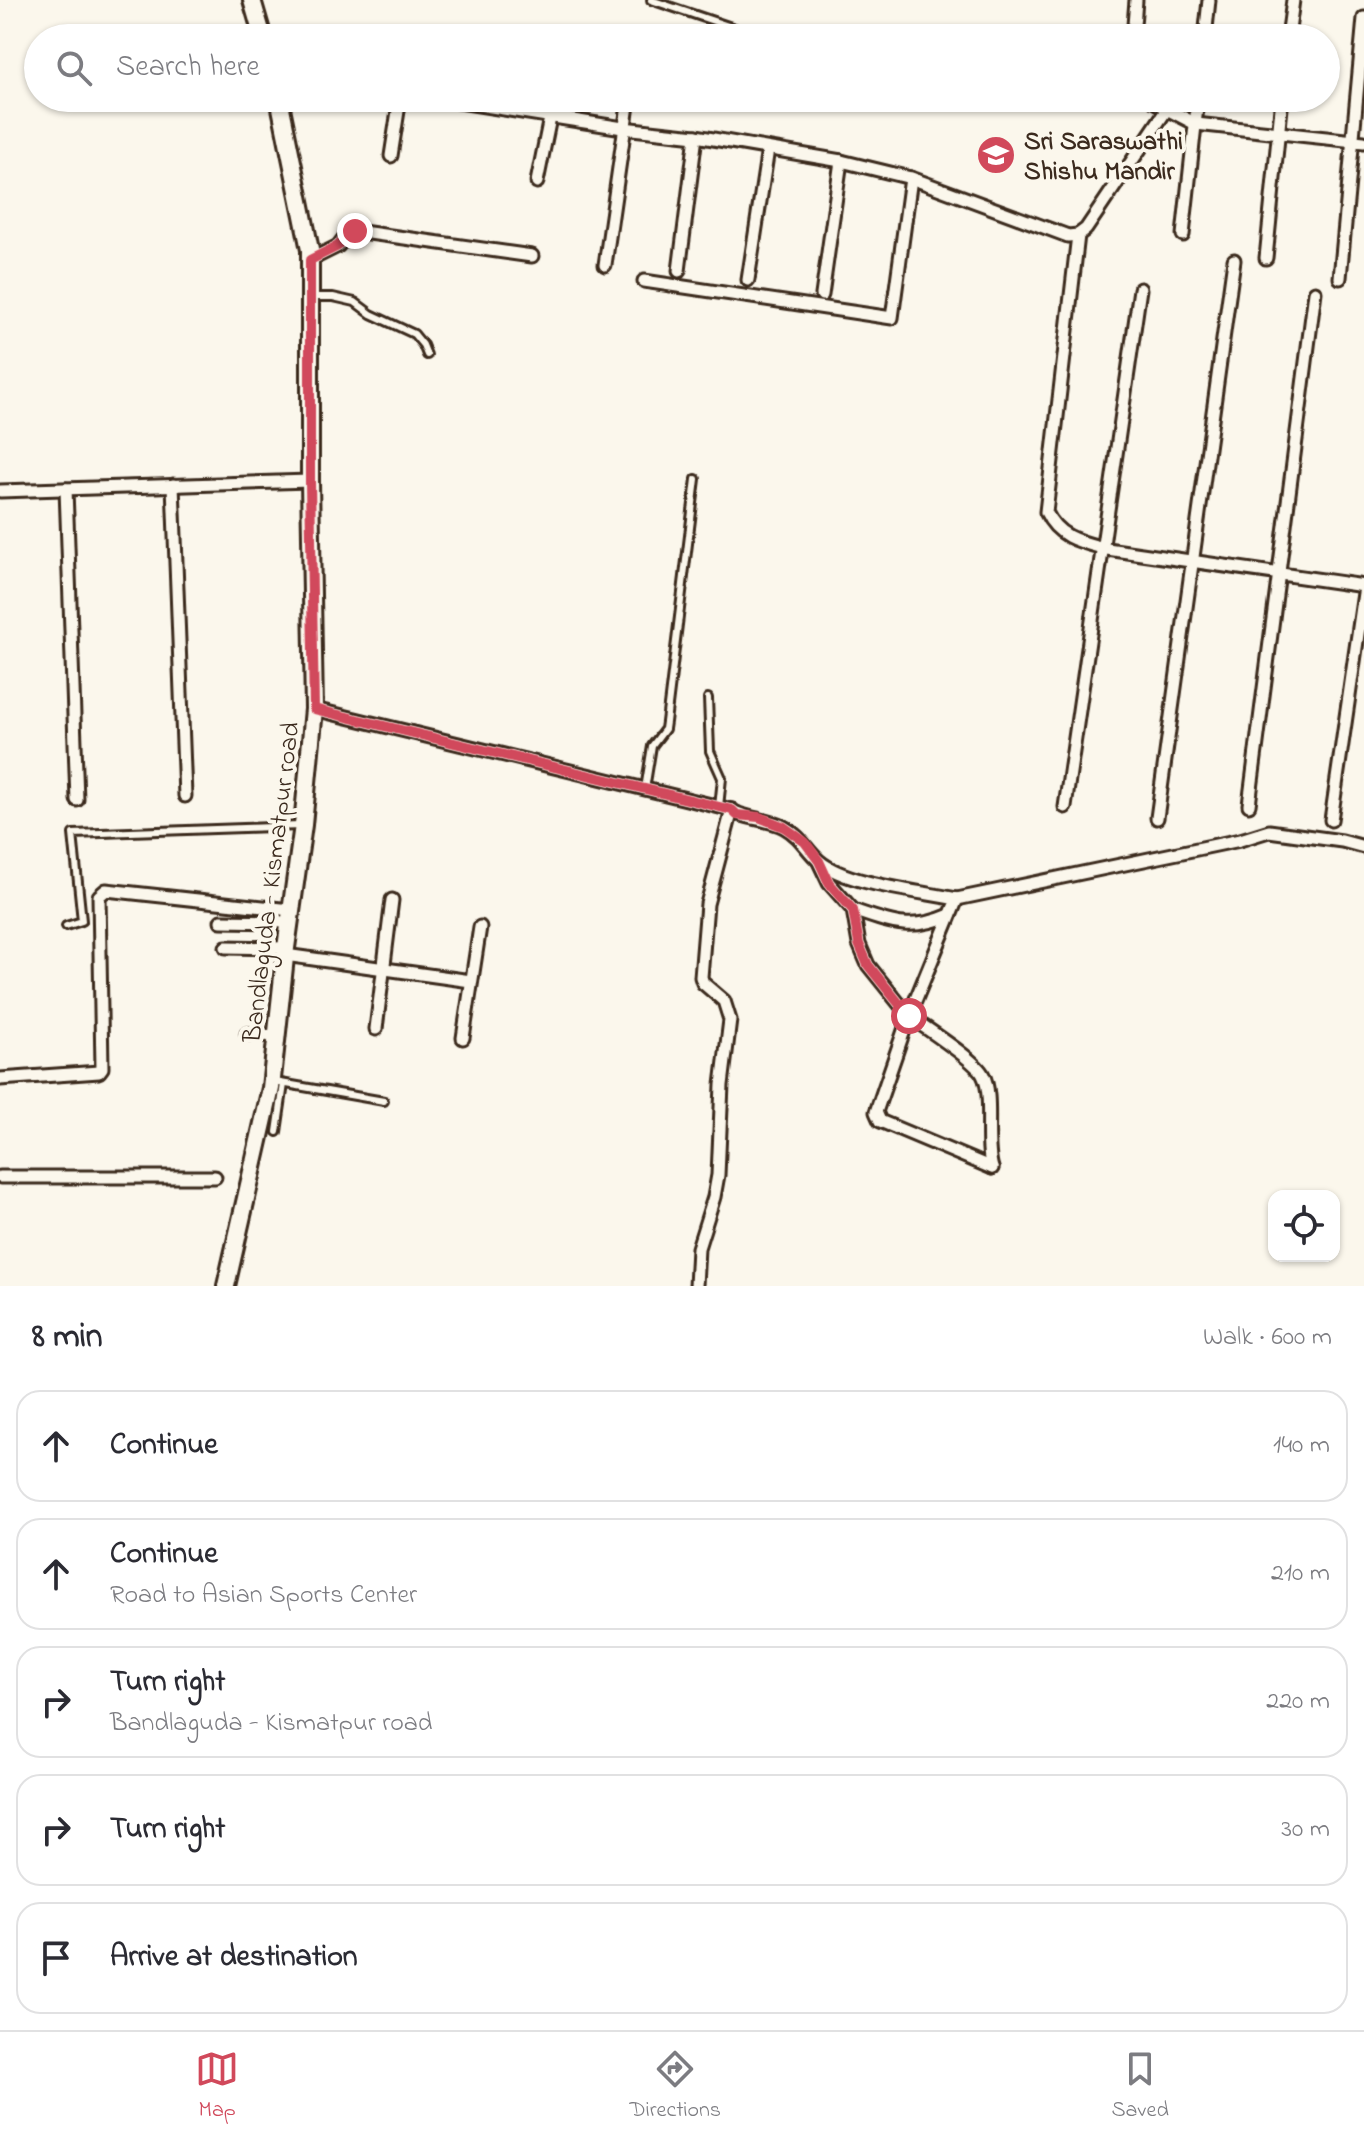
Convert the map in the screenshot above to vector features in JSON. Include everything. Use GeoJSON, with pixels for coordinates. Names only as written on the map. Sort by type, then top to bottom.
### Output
{"type":"FeatureCollection","features":[{"type":"Feature","properties":{"kind":"street"},"geometry":{"type":"LineString","coordinates":[[252,0],[259,24]]}},
{"type":"Feature","properties":{"kind":"street"},"geometry":{"type":"LineString","coordinates":[[1134,24],[1136,0]]}},
{"type":"Feature","properties":{"kind":"street"},"geometry":{"type":"LineString","coordinates":[[1206,24],[1209,0]]}},
{"type":"Feature","properties":{"kind":"street"},"geometry":{"type":"LineString","coordinates":[[1290,24],[1293,0]]}},
{"type":"Feature","properties":{"kind":"street"},"geometry":{"type":"LineString","coordinates":[[1340,278],[1358,142],[1364,25]]}},
{"type":"Feature","properties":{"kind":"street","name":"Bandlaguda - Kismatpur road"},"geometry":{"type":"LineString","coordinates":[[226,1286],[278,1083],[276,1036],[303,825],[314,709],[310,260],[282,112]]}},
{"type":"Feature","properties":{"kind":"street"},"geometry":{"type":"LineString","coordinates":[[391,156],[398,112]]}},
{"type":"Feature","properties":{"kind":"street"},"geometry":{"type":"LineString","coordinates":[[530,112],[841,161],[911,178],[1068,236],[1078,235],[1086,229],[1165,112]]}},
{"type":"Feature","properties":{"kind":"street"},"geometry":{"type":"LineString","coordinates":[[537,182],[551,112]]}},
{"type":"Feature","properties":{"kind":"street"},"geometry":{"type":"LineString","coordinates":[[605,265],[626,112]]}},
{"type":"Feature","properties":{"kind":"street"},"geometry":{"type":"LineString","coordinates":[[1173,112],[1196,124],[1358,142]]}},
{"type":"Feature","properties":{"kind":"street"},"geometry":{"type":"LineString","coordinates":[[1183,235],[1197,112]]}},
{"type":"Feature","properties":{"kind":"street"},"geometry":{"type":"LineString","coordinates":[[1266,258],[1280,112]]}},
{"type":"Feature","properties":{"kind":"street"},"geometry":{"type":"LineString","coordinates":[[679,271],[696,136]]}},
{"type":"Feature","properties":{"kind":"street"},"geometry":{"type":"LineString","coordinates":[[748,280],[768,149]]}},
{"type":"Feature","properties":{"kind":"street"},"geometry":{"type":"LineString","coordinates":[[822,295],[841,161]]}},
{"type":"Feature","properties":{"kind":"street"},"geometry":{"type":"LineString","coordinates":[[644,281],[892,318],[911,178]]}},
{"type":"Feature","properties":{"kind":"street"},"geometry":{"type":"LineString","coordinates":[[310,260],[338,246],[355,231],[532,256]]}},
{"type":"Feature","properties":{"kind":"street"},"geometry":{"type":"LineString","coordinates":[[1078,235],[1046,512],[1052,524],[1061,534],[1102,548],[1364,586]]}},
{"type":"Feature","properties":{"kind":"street"},"geometry":{"type":"LineString","coordinates":[[1157,818],[1234,260]]}},
{"type":"Feature","properties":{"kind":"street"},"geometry":{"type":"LineString","coordinates":[[1065,807],[1140,289]]}},
{"type":"Feature","properties":{"kind":"street"},"geometry":{"type":"LineString","coordinates":[[1249,805],[1315,292]]}},
{"type":"Feature","properties":{"kind":"street"},"geometry":{"type":"LineString","coordinates":[[0,491],[310,481]]}},
{"type":"Feature","properties":{"kind":"street"},"geometry":{"type":"LineString","coordinates":[[173,485],[185,796]]}},
{"type":"Feature","properties":{"kind":"street"},"geometry":{"type":"LineString","coordinates":[[66,489],[77,800]]}},
{"type":"Feature","properties":{"kind":"street"},"geometry":{"type":"LineString","coordinates":[[1331,820],[1364,593]]}},
{"type":"Feature","properties":{"kind":"street"},"geometry":{"type":"LineString","coordinates":[[314,709],[732,810],[737,815],[759,817],[784,827],[805,842],[819,861],[829,883],[853,910],[907,927],[929,925],[950,915]]}},
{"type":"Feature","properties":{"kind":"street"},"geometry":{"type":"LineString","coordinates":[[696,1286],[698,1248],[718,1175],[722,1085],[730,1020],[724,1001],[703,983],[701,977],[707,904],[732,810]]}},
{"type":"Feature","properties":{"kind":"street"},"geometry":{"type":"LineString","coordinates":[[819,861],[850,878],[957,899],[1240,840],[1269,831],[1364,847]]}},
{"type":"Feature","properties":{"kind":"street"},"geometry":{"type":"LineString","coordinates":[[0,1079],[99,1072],[102,1068],[99,896],[106,890],[290,916]]}},
{"type":"Feature","properties":{"kind":"street"},"geometry":{"type":"LineString","coordinates":[[853,910],[859,944],[868,965],[909,1016],[983,1074],[992,1168],[880,1121],[876,1112],[891,1063],[909,1016],[957,899]]}},
{"type":"Feature","properties":{"kind":"street"},"geometry":{"type":"LineString","coordinates":[[376,1029],[392,900]]}},
{"type":"Feature","properties":{"kind":"street"},"geometry":{"type":"LineString","coordinates":[[221,921],[290,916]]}},
{"type":"Feature","properties":{"kind":"street"},"geometry":{"type":"LineString","coordinates":[[463,1038],[480,927]]}},
{"type":"Feature","properties":{"kind":"street"},"geometry":{"type":"LineString","coordinates":[[226,947],[286,952],[471,981]]}},
{"type":"Feature","properties":{"kind":"street"},"geometry":{"type":"LineString","coordinates":[[247,1034],[276,1036]]}},
{"type":"Feature","properties":{"kind":"street"},"geometry":{"type":"LineString","coordinates":[[0,1177],[215,1177]]}},
{"type":"Feature","properties":{"kind":"lane"},"geometry":{"type":"LineString","coordinates":[[651,0],[722,24]]}},
{"type":"Feature","properties":{"kind":"lane"},"geometry":{"type":"LineString","coordinates":[[310,297],[333,297],[355,302],[371,314],[414,334],[427,355]]}},
{"type":"Feature","properties":{"kind":"lane"},"geometry":{"type":"LineString","coordinates":[[645,789],[652,746],[665,729],[696,479]]}},
{"type":"Feature","properties":{"kind":"lane"},"geometry":{"type":"LineString","coordinates":[[708,698],[710,751],[722,778],[719,807]]}},
{"type":"Feature","properties":{"kind":"lane"},"geometry":{"type":"LineString","coordinates":[[66,926],[82,921],[73,834],[303,825]]}},
{"type":"Feature","properties":{"kind":"lane"},"geometry":{"type":"LineString","coordinates":[[277,1132],[278,1083],[384,1101]]}},
{"type":"Feature","properties":{"kind":"place","name":"Sri Saraswathi Shishu Mandir"},"geometry":{"type":"Point","coordinates":[996,155]}},
{"type":"Feature","properties":{"kind":"route"},"geometry":{"type":"LineString","coordinates":[[355,231],[338,246],[310,260],[314,709],[732,810],[737,815],[759,817],[784,827],[805,842],[819,861],[829,883],[853,910],[859,944],[868,965],[909,1016]]}}]}
